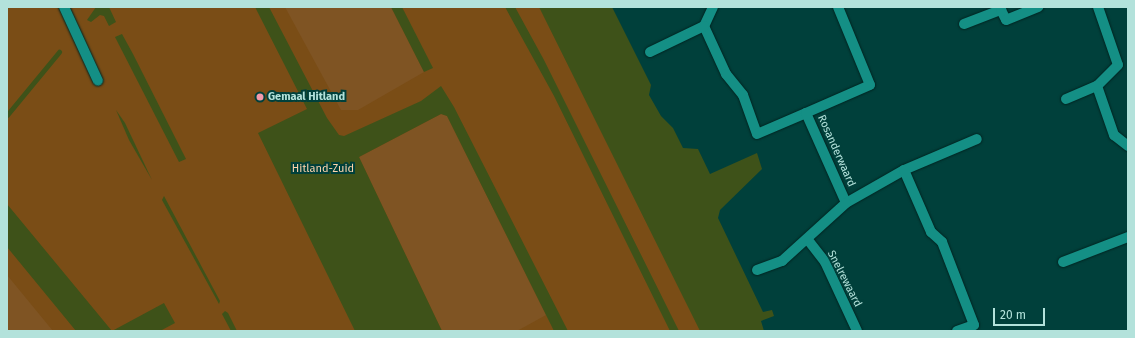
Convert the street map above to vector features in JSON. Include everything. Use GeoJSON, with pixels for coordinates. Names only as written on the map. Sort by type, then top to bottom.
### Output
{"type":"FeatureCollection","features":[{"type":"Feature","properties":{"kind":"street"},"geometry":{"type":"LineString","coordinates":[[64,7],[98,81]]}},
{"type":"Feature","properties":{"kind":"street"},"geometry":{"type":"LineString","coordinates":[[650,52],[704,26],[712,7]]}},
{"type":"Feature","properties":{"kind":"street","name":"Rosanderwaard"},"geometry":{"type":"LineString","coordinates":[[704,26],[726,74],[743,95],[757,134],[870,85],[838,7]]}},
{"type":"Feature","properties":{"kind":"street"},"geometry":{"type":"LineString","coordinates":[[964,24],[1001,10],[1006,20],[1038,7]]}},
{"type":"Feature","properties":{"kind":"street"},"geometry":{"type":"LineString","coordinates":[[1066,99],[1097,86],[1118,65],[1098,7]]}},
{"type":"Feature","properties":{"kind":"street"},"geometry":{"type":"LineString","coordinates":[[1097,86],[1114,135],[1128,146]]}},
{"type":"Feature","properties":{"kind":"street","name":"Rosanderwaard"},"geometry":{"type":"LineString","coordinates":[[806,113],[846,204],[904,170],[977,139]]}},
{"type":"Feature","properties":{"kind":"street"},"geometry":{"type":"LineString","coordinates":[[904,170],[931,232],[942,242],[974,325],[958,331]]}},
{"type":"Feature","properties":{"kind":"street"},"geometry":{"type":"LineString","coordinates":[[757,270],[782,261],[808,240],[846,204]]}},
{"type":"Feature","properties":{"kind":"street"},"geometry":{"type":"LineString","coordinates":[[1063,262],[1128,237]]}},
{"type":"Feature","properties":{"kind":"street","name":"Snelrewaard"},"geometry":{"type":"LineString","coordinates":[[808,240],[825,262],[857,331]]}},
{"type":"Feature","properties":{"kind":"green space","name":"Hitland-Zuid"},"geometry":{"type":"Polygon","coordinates":[[[7,7],[555,7],[724,331],[7,331],[7,7]]]}},
{"type":"Feature","properties":{"kind":"shaded area"},"geometry":{"type":"Polygon","coordinates":[[[96,7],[109,7],[116,22],[109,26],[104,16],[100,15],[91,22],[87,20],[96,7]]]}},
{"type":"Feature","properties":{"kind":"shaded area"},"geometry":{"type":"Polygon","coordinates":[[[255,7],[269,7],[327,118],[339,135],[344,136],[421,101],[441,86],[454,107],[568,331],[554,331],[447,116],[441,114],[359,157],[442,331],[355,331],[258,133],[307,109],[255,7]]]}},
{"type":"Feature","properties":{"kind":"shaded area"},"geometry":{"type":"Polygon","coordinates":[[[285,7],[391,7],[424,72],[358,110],[341,110],[285,7]]]}},
{"type":"Feature","properties":{"kind":"shaded area"},"geometry":{"type":"Polygon","coordinates":[[[391,7],[402,7],[433,68],[424,72],[391,7]]]}},
{"type":"Feature","properties":{"kind":"shaded area"},"geometry":{"type":"Polygon","coordinates":[[[505,7],[515,7],[544,60],[679,331],[670,331],[554,96],[505,7]]]}},
{"type":"Feature","properties":{"kind":"shaded area"},"geometry":{"type":"Polygon","coordinates":[[[539,7],[612,7],[651,85],[649,95],[661,116],[673,128],[683,148],[698,149],[710,174],[757,153],[762,169],[720,210],[718,218],[763,312],[772,310],[774,316],[761,321],[764,331],[700,331],[539,7]]]}},
{"type":"Feature","properties":{"kind":"shaded area"},"geometry":{"type":"Polygon","coordinates":[[[122,34],[186,159],[179,162],[115,37],[122,34]]]}},
{"type":"Feature","properties":{"kind":"shaded area"},"geometry":{"type":"Polygon","coordinates":[[[116,110],[125,123],[152,180],[129,140],[116,110]]]}},
{"type":"Feature","properties":{"kind":"shaded area"},"geometry":{"type":"Polygon","coordinates":[[[441,114],[447,116],[546,315],[517,331],[442,331],[359,157],[441,114]]]}},
{"type":"Feature","properties":{"kind":"shaded area"},"geometry":{"type":"Polygon","coordinates":[[[164,196],[220,301],[219,304],[162,200],[164,196]]]}},
{"type":"Feature","properties":{"kind":"shaded area"},"geometry":{"type":"Polygon","coordinates":[[[7,204],[112,331],[76,331],[7,247],[7,204]]]}},
{"type":"Feature","properties":{"kind":"shaded area"},"geometry":{"type":"Polygon","coordinates":[[[7,275],[53,331],[7,331],[7,275]]]}},
{"type":"Feature","properties":{"kind":"shaded area"},"geometry":{"type":"Polygon","coordinates":[[[164,303],[175,323],[160,331],[112,331],[164,303]]]}},
{"type":"Feature","properties":{"kind":"shaded area"},"geometry":{"type":"Polygon","coordinates":[[[225,311],[228,313],[237,331],[231,331],[222,314],[225,311]]]}},
{"type":"Feature","properties":{"kind":"waterway"},"geometry":{"type":"LineString","coordinates":[[7,115],[59,52]]}},
{"type":"Feature","properties":{"kind":"place","name":"Gemaal Hitland"},"geometry":{"type":"Point","coordinates":[260,97]}}]}
